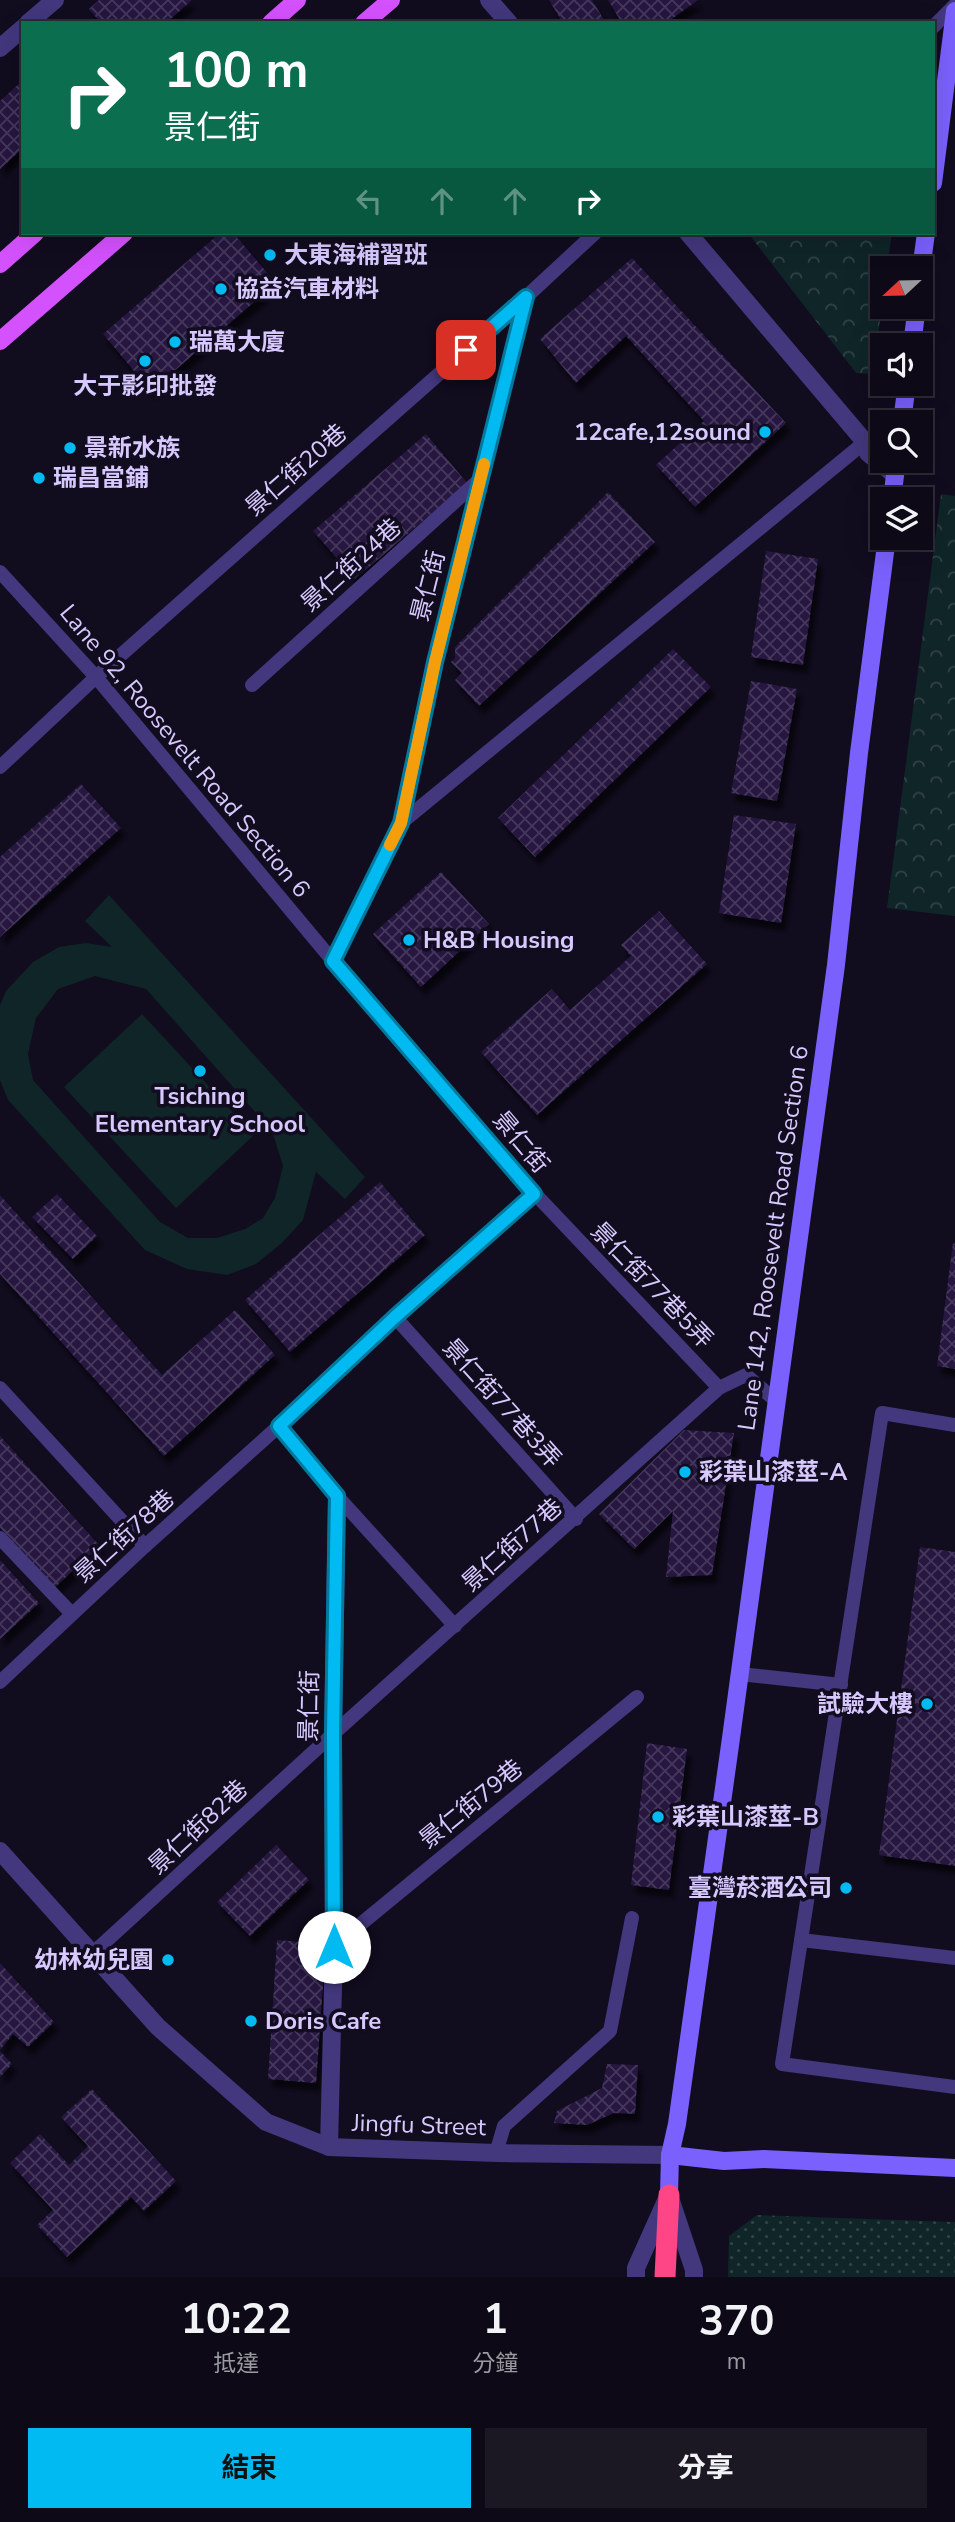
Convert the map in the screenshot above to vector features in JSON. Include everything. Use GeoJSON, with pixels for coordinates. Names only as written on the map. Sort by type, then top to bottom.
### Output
{"type":"FeatureCollection","features":[{"type":"Feature","properties":{"kind":"highway"},"geometry":{"type":"LineString","coordinates":[[665,2277],[669,2195]]}},
{"type":"Feature","properties":{"kind":"main road"},"geometry":{"type":"LineString","coordinates":[[273,21],[297,0]]}},
{"type":"Feature","properties":{"kind":"main road"},"geometry":{"type":"LineString","coordinates":[[366,21],[391,0]]}},
{"type":"Feature","properties":{"kind":"main road"},"geometry":{"type":"LineString","coordinates":[[0,264],[33,235]]}},
{"type":"Feature","properties":{"kind":"main road"},"geometry":{"type":"LineString","coordinates":[[0,341],[122,235]]}},
{"type":"Feature","properties":{"kind":"street"},"geometry":{"type":"LineString","coordinates":[[31,21],[55,0]]}},
{"type":"Feature","properties":{"kind":"street"},"geometry":{"type":"LineString","coordinates":[[489,0],[507,21]]}},
{"type":"Feature","properties":{"kind":"street"},"geometry":{"type":"LineString","coordinates":[[935,167],[955,11]]}},
{"type":"Feature","properties":{"kind":"street"},"geometry":{"type":"LineString","coordinates":[[0,48],[21,30]]}},
{"type":"Feature","properties":{"kind":"street"},"geometry":{"type":"LineString","coordinates":[[690,235],[866,442],[870,454]]}},
{"type":"Feature","properties":{"kind":"street"},"geometry":{"type":"LineString","coordinates":[[923,256],[926,235]]}},
{"type":"Feature","properties":{"kind":"street","name":"Lane 142, Roosevelt Road Section 6"},"geometry":{"type":"LineString","coordinates":[[694,2277],[669,2195],[670,2155],[677,2124],[740,1674],[836,965],[859,753],[885,550]]}},
{"type":"Feature","properties":{"kind":"street","name":"景仁街"},"geometry":{"type":"LineString","coordinates":[[329,2147],[334,1947],[333,1734],[337,1496]]}},
{"type":"Feature","properties":{"kind":"street","name":"Jingfu Street"},"geometry":{"type":"LineString","coordinates":[[0,1851],[158,2027],[266,2122],[329,2147],[670,2155],[724,2161],[764,2159],[955,2168]]}},
{"type":"Feature","properties":{"kind":"street","name":"Lane 142, Roosevelt Road Section 6"},"geometry":{"type":"LineString","coordinates":[[636,2277],[636,2268],[669,2195]]}},
{"type":"Feature","properties":{"kind":"lane"},"geometry":{"type":"LineString","coordinates":[[935,25],[955,5]]}},
{"type":"Feature","properties":{"kind":"lane"},"geometry":{"type":"LineString","coordinates":[[526,297],[593,235]]}},
{"type":"Feature","properties":{"kind":"lane","name":"景仁街"},"geometry":{"type":"LineString","coordinates":[[279,1426],[395,1317],[534,1194],[333,961],[401,823],[435,662],[526,297]]}},
{"type":"Feature","properties":{"kind":"lane","name":"景仁街20巷"},"geometry":{"type":"LineString","coordinates":[[0,766],[96,677],[526,297]]}},
{"type":"Feature","properties":{"kind":"lane"},"geometry":{"type":"LineString","coordinates":[[401,823],[866,442]]}},
{"type":"Feature","properties":{"kind":"lane","name":"景仁街24巷"},"geometry":{"type":"LineString","coordinates":[[252,685],[480,479]]}},
{"type":"Feature","properties":{"kind":"lane","name":"Lane 92, Roosevelt Road Section 6"},"geometry":{"type":"LineString","coordinates":[[0,572],[96,677],[333,961]]}},
{"type":"Feature","properties":{"kind":"lane","name":"景仁街77巷5弄"},"geometry":{"type":"LineString","coordinates":[[534,1194],[719,1388]]}},
{"type":"Feature","properties":{"kind":"lane","name":"景仁街77巷3弄"},"geometry":{"type":"LineString","coordinates":[[395,1317],[576,1519]]}},
{"type":"Feature","properties":{"kind":"lane"},"geometry":{"type":"LineString","coordinates":[[719,1388],[746,1375],[775,1401]]}},
{"type":"Feature","properties":{"kind":"lane"},"geometry":{"type":"LineString","coordinates":[[0,1388],[145,1546]]}},
{"type":"Feature","properties":{"kind":"lane","name":"景仁街77巷"},"geometry":{"type":"LineString","coordinates":[[333,1734],[719,1388]]}},
{"type":"Feature","properties":{"kind":"lane"},"geometry":{"type":"LineString","coordinates":[[955,1425],[882,1413],[782,2064],[955,2087]]}},
{"type":"Feature","properties":{"kind":"lane"},"geometry":{"type":"LineString","coordinates":[[279,1426],[337,1496],[455,1626]]}},
{"type":"Feature","properties":{"kind":"lane","name":"景仁街78巷"},"geometry":{"type":"LineString","coordinates":[[0,1682],[145,1546],[279,1426]]}},
{"type":"Feature","properties":{"kind":"lane"},"geometry":{"type":"LineString","coordinates":[[0,1538],[72,1614]]}},
{"type":"Feature","properties":{"kind":"lane"},"geometry":{"type":"LineString","coordinates":[[740,1674],[841,1685]]}},
{"type":"Feature","properties":{"kind":"lane","name":"景仁街79巷"},"geometry":{"type":"LineString","coordinates":[[334,1947],[637,1697]]}},
{"type":"Feature","properties":{"kind":"lane","name":"景仁街82巷"},"geometry":{"type":"LineString","coordinates":[[93,1953],[333,1734]]}},
{"type":"Feature","properties":{"kind":"lane"},"geometry":{"type":"LineString","coordinates":[[496,2153],[504,2126],[610,2031],[632,1918]]}},
{"type":"Feature","properties":{"kind":"lane"},"geometry":{"type":"LineString","coordinates":[[801,1940],[955,1958]]}},
{"type":"Feature","properties":{"kind":"green space"},"geometry":{"type":"Polygon","coordinates":[[[750,235],[892,235],[889,256],[870,256],[870,319],[880,319],[878,333],[870,333],[870,374],[856,373],[750,235]]]}},
{"type":"Feature","properties":{"kind":"green space"},"geometry":{"type":"Polygon","coordinates":[[[941,494],[955,496],[955,916],[887,908],[941,494]]]}},
{"type":"Feature","properties":{"kind":"green space"},"geometry":{"type":"Polygon","coordinates":[[[109,895],[365,1177],[345,1199],[316,1172],[303,1220],[282,1243],[256,1264],[227,1275],[187,1269],[145,1250],[8,1100],[0,1080],[0,1005],[6,991],[33,962],[59,947],[86,943],[112,947],[85,921],[109,895]],[[95,976],[58,989],[36,1018],[28,1054],[33,1080],[160,1222],[188,1238],[217,1238],[245,1229],[263,1218],[275,1198],[283,1166],[272,1131],[146,989],[95,976]]]}},
{"type":"Feature","properties":{"kind":"green space"},"geometry":{"type":"Polygon","coordinates":[[[142,1014],[254,1135],[176,1208],[64,1087],[142,1014]]]}},
{"type":"Feature","properties":{"kind":"green space"},"geometry":{"type":"Polygon","coordinates":[[[757,2215],[955,2222],[955,2277],[728,2277],[729,2236],[757,2215]]]}},
{"type":"Feature","properties":{"kind":"building"},"geometry":{"type":"Polygon","coordinates":[[[99,0],[192,0],[168,21],[99,21],[89,9],[99,0]]]}},
{"type":"Feature","properties":{"kind":"building"},"geometry":{"type":"Polygon","coordinates":[[[549,0],[592,0],[605,21],[562,21],[549,0]]]}},
{"type":"Feature","properties":{"kind":"building"},"geometry":{"type":"Polygon","coordinates":[[[608,0],[698,0],[669,21],[621,21],[608,0]]]}},
{"type":"Feature","properties":{"kind":"building"},"geometry":{"type":"Polygon","coordinates":[[[21,82],[21,150],[0,169],[0,101],[21,82]]]}},
{"type":"Feature","properties":{"kind":"building"},"geometry":{"type":"Polygon","coordinates":[[[218,235],[235,235],[276,283],[151,391],[103,334],[218,235]]]}},
{"type":"Feature","properties":{"kind":"building"},"geometry":{"type":"Polygon","coordinates":[[[632,258],[786,423],[695,507],[656,465],[704,421],[626,336],[576,383],[540,339],[632,258]]]}},
{"type":"Feature","properties":{"kind":"building"},"geometry":{"type":"Polygon","coordinates":[[[426,434],[467,483],[355,579],[313,531],[426,434]]]}},
{"type":"Feature","properties":{"kind":"building"},"geometry":{"type":"Polygon","coordinates":[[[608,492],[655,542],[479,706],[455,680],[462,673],[451,662],[455,658],[455,647],[608,492]]]}},
{"type":"Feature","properties":{"kind":"building"},"geometry":{"type":"Polygon","coordinates":[[[766,551],[818,559],[803,665],[751,657],[766,551]]]}},
{"type":"Feature","properties":{"kind":"building"},"geometry":{"type":"Polygon","coordinates":[[[673,649],[711,687],[535,857],[498,818],[673,649]]]}},
{"type":"Feature","properties":{"kind":"building"},"geometry":{"type":"Polygon","coordinates":[[[751,681],[797,689],[777,801],[731,793],[751,681]]]}},
{"type":"Feature","properties":{"kind":"building"},"geometry":{"type":"Polygon","coordinates":[[[81,784],[121,828],[0,937],[0,857],[81,784]]]}},
{"type":"Feature","properties":{"kind":"building"},"geometry":{"type":"Polygon","coordinates":[[[734,815],[796,824],[781,923],[719,913],[734,815]]]}},
{"type":"Feature","properties":{"kind":"building"},"geometry":{"type":"Polygon","coordinates":[[[441,872],[489,924],[421,987],[373,934],[441,872]]]}},
{"type":"Feature","properties":{"kind":"building"},"geometry":{"type":"Polygon","coordinates":[[[659,911],[707,964],[537,1115],[481,1052],[552,989],[570,1010],[631,956],[621,945],[659,911]]]}},
{"type":"Feature","properties":{"kind":"building"},"geometry":{"type":"Polygon","coordinates":[[[380,1182],[425,1235],[290,1352],[245,1300],[380,1182]]]}},
{"type":"Feature","properties":{"kind":"building"},"geometry":{"type":"Polygon","coordinates":[[[57,1194],[97,1236],[73,1259],[32,1217],[57,1194]]]}},
{"type":"Feature","properties":{"kind":"building"},"geometry":{"type":"Polygon","coordinates":[[[0,1195],[162,1375],[235,1310],[275,1355],[164,1456],[0,1274],[0,1195]]]}},
{"type":"Feature","properties":{"kind":"building"},"geometry":{"type":"Polygon","coordinates":[[[953,1243],[955,1244],[955,1369],[937,1366],[953,1243]]]}},
{"type":"Feature","properties":{"kind":"building","name":"彩葉山漆莖-A"},"geometry":{"type":"Polygon","coordinates":[[[684,1430],[734,1433],[712,1575],[666,1577],[673,1511],[634,1549],[599,1514],[684,1430]]]}},
{"type":"Feature","properties":{"kind":"building"},"geometry":{"type":"Polygon","coordinates":[[[0,1436],[100,1546],[54,1588],[0,1528],[0,1436]]]}},
{"type":"Feature","properties":{"kind":"building","name":"試驗大樓"},"geometry":{"type":"Polygon","coordinates":[[[920,1547],[955,1552],[955,1866],[879,1855],[920,1547]]]}},
{"type":"Feature","properties":{"kind":"building"},"geometry":{"type":"Polygon","coordinates":[[[0,1560],[39,1603],[0,1639],[0,1560]]]}},
{"type":"Feature","properties":{"kind":"building","name":"彩葉山漆莖-B"},"geometry":{"type":"Polygon","coordinates":[[[647,1743],[687,1749],[669,1890],[631,1885],[647,1743]]]}},
{"type":"Feature","properties":{"kind":"building"},"geometry":{"type":"Polygon","coordinates":[[[276,1845],[309,1880],[250,1936],[217,1902],[276,1845]]]}},
{"type":"Feature","properties":{"kind":"building"},"geometry":{"type":"Polygon","coordinates":[[[277,1940],[326,1944],[316,2083],[268,2079],[277,1940]]]}},
{"type":"Feature","properties":{"kind":"building"},"geometry":{"type":"Polygon","coordinates":[[[0,1963],[54,2022],[28,2047],[13,2034],[0,2050],[0,1963]]]}},
{"type":"Feature","properties":{"kind":"building"},"geometry":{"type":"Polygon","coordinates":[[[0,2051],[12,2064],[0,2077],[0,2051]]]}},
{"type":"Feature","properties":{"kind":"building"},"geometry":{"type":"Polygon","coordinates":[[[607,2064],[638,2065],[635,2114],[614,2113],[587,2125],[554,2123],[557,2111],[602,2088],[607,2064]]]}},
{"type":"Feature","properties":{"kind":"building"},"geometry":{"type":"Polygon","coordinates":[[[92,2089],[176,2181],[144,2211],[131,2197],[67,2257],[37,2225],[53,2210],[10,2163],[40,2134],[69,2165],[88,2146],[61,2117],[92,2089]]]}},
{"type":"Feature","properties":{"kind":"slow traffic"},"geometry":{"type":"LineString","coordinates":[[390,845],[401,823],[435,662],[484,464]]}},
{"type":"Feature","properties":{"kind":"place","name":"大東海補習班"},"geometry":{"type":"Point","coordinates":[270,255]}},
{"type":"Feature","properties":{"kind":"place","name":"協益汽車材料"},"geometry":{"type":"Point","coordinates":[221,289]}},
{"type":"Feature","properties":{"kind":"place","name":"瑞萬大廈"},"geometry":{"type":"Point","coordinates":[175,342]}},
{"type":"Feature","properties":{"kind":"place","name":"大于影印批發"},"geometry":{"type":"Point","coordinates":[145,361]}},
{"type":"Feature","properties":{"kind":"place","name":"12cafe,12sound"},"geometry":{"type":"Point","coordinates":[765,432]}},
{"type":"Feature","properties":{"kind":"place","name":"景新水族"},"geometry":{"type":"Point","coordinates":[70,448]}},
{"type":"Feature","properties":{"kind":"place","name":"瑞昌當鋪"},"geometry":{"type":"Point","coordinates":[39,478]}},
{"type":"Feature","properties":{"kind":"place","name":"H&B Housing"},"geometry":{"type":"Point","coordinates":[409,940]}},
{"type":"Feature","properties":{"kind":"place","name":"Tsiching Elementary School"},"geometry":{"type":"Point","coordinates":[200,1071]}},
{"type":"Feature","properties":{"kind":"place","name":"彩葉山漆莖-A"},"geometry":{"type":"Point","coordinates":[685,1472]}},
{"type":"Feature","properties":{"kind":"place","name":"試驗大樓"},"geometry":{"type":"Point","coordinates":[927,1704]}},
{"type":"Feature","properties":{"kind":"place","name":"彩葉山漆莖-B"},"geometry":{"type":"Point","coordinates":[658,1817]}},
{"type":"Feature","properties":{"kind":"place","name":"臺灣菸酒公司"},"geometry":{"type":"Point","coordinates":[846,1888]}},
{"type":"Feature","properties":{"kind":"place","name":"幼林幼兒園"},"geometry":{"type":"Point","coordinates":[168,1960]}},
{"type":"Feature","properties":{"kind":"place","name":"Doris Cafe"},"geometry":{"type":"Point","coordinates":[251,2021]}},
{"type":"Feature","properties":{"kind":"route"},"geometry":{"type":"LineString","coordinates":[[334,1947],[333,1734],[337,1496],[279,1426],[395,1317],[534,1194],[333,961],[401,823],[435,662],[526,297],[466,350]]}}]}
